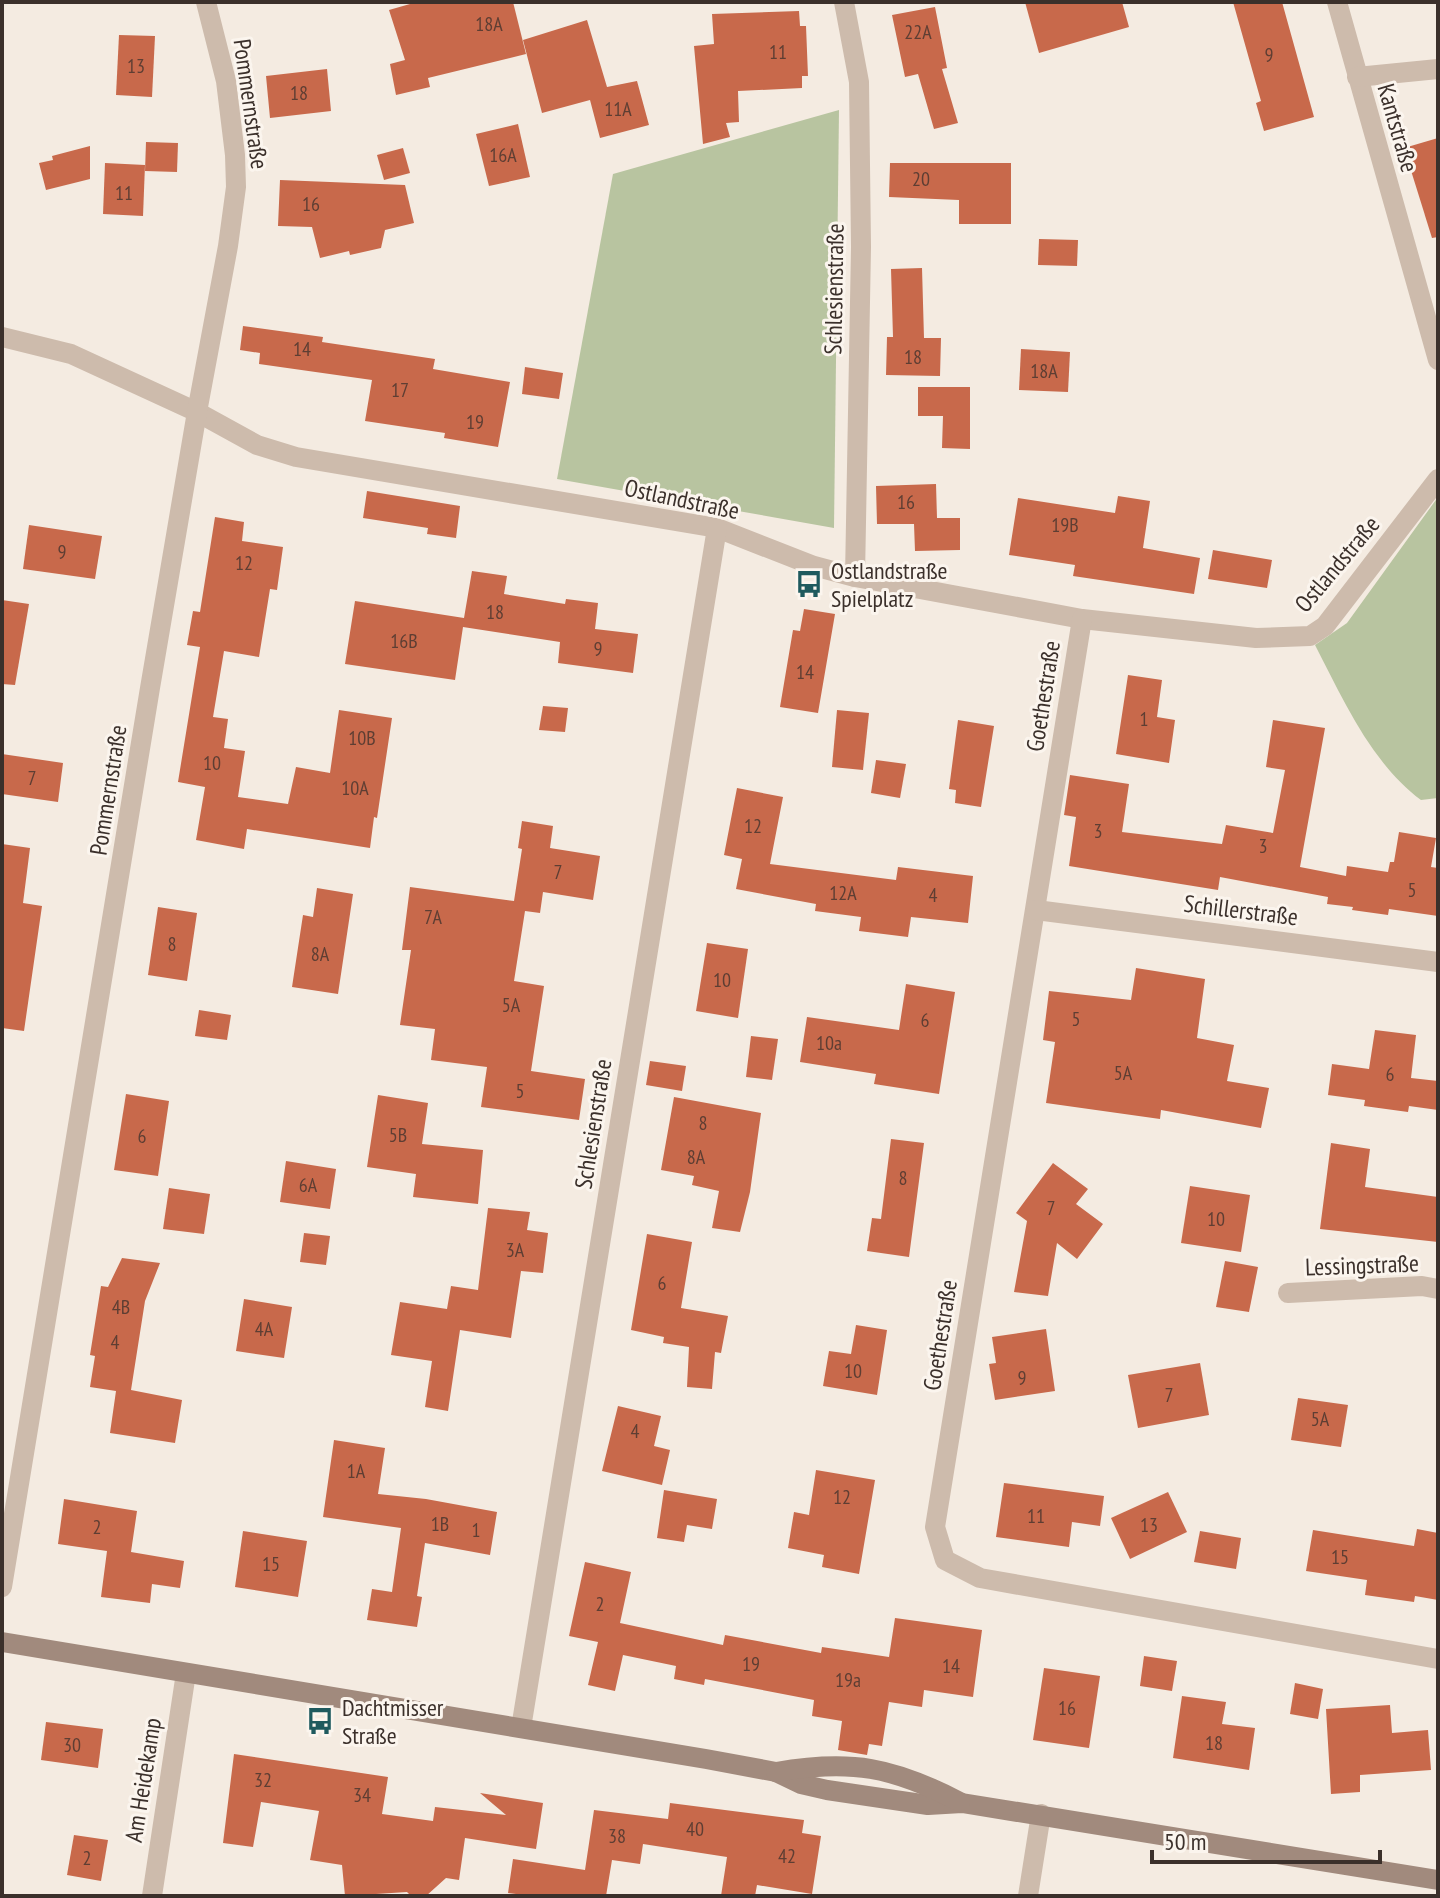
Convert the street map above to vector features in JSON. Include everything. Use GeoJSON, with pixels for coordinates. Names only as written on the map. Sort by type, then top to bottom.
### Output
{"type":"FeatureCollection","features":[{"type":"Feature","properties":{"kind":"street","name":"Pommernstraße"},"geometry":{"type":"LineString","coordinates":[[2,1587],[236,187],[226,81],[206,2]]}},
{"type":"Feature","properties":{"kind":"street","name":"Schlesienstraße"},"geometry":{"type":"LineString","coordinates":[[844,2],[859,82],[861,247],[855,577]]}},
{"type":"Feature","properties":{"kind":"street","name":"Kantstraße"},"geometry":{"type":"LineString","coordinates":[[1337,2],[1438,360]]}},
{"type":"Feature","properties":{"kind":"street"},"geometry":{"type":"LineString","coordinates":[[1357,77],[1438,69]]}},
{"type":"Feature","properties":{"kind":"street","name":"Ostlandstraße"},"geometry":{"type":"LineString","coordinates":[[2,337],[71,354],[197,412],[257,445],[296,457],[717,528],[814,566],[855,577],[1082,619],[1256,638],[1310,636],[1330,621],[1438,479]]}},
{"type":"Feature","properties":{"kind":"street","name":"Schlesienstraße"},"geometry":{"type":"LineString","coordinates":[[521,1728],[717,528]]}},
{"type":"Feature","properties":{"kind":"street","name":"Goethestraße"},"geometry":{"type":"LineString","coordinates":[[1082,619],[935,1527],[945,1560],[980,1578],[1438,1659]]}},
{"type":"Feature","properties":{"kind":"street","name":"Schillerstraße"},"geometry":{"type":"LineString","coordinates":[[1036,910],[1438,962]]}},
{"type":"Feature","properties":{"kind":"street","name":"Lessingstraße"},"geometry":{"type":"LineString","coordinates":[[1288,1293],[1422,1286],[1438,1289]]}},
{"type":"Feature","properties":{"kind":"street"},"geometry":{"type":"LineString","coordinates":[[2,1642],[776,1772],[801,1784],[827,1790],[928,1805],[962,1803],[1041,1814],[1438,1880]]}},
{"type":"Feature","properties":{"kind":"street","name":"Am Heidekamp"},"geometry":{"type":"LineString","coordinates":[[152,1896],[186,1673]]}},
{"type":"Feature","properties":{"kind":"street"},"geometry":{"type":"LineString","coordinates":[[776,1772],[834,1765],[887,1771],[929,1786],[962,1803]]}},
{"type":"Feature","properties":{"kind":"street"},"geometry":{"type":"LineString","coordinates":[[1028,1896],[1041,1814]]}},
{"type":"Feature","properties":{"kind":"green space"},"geometry":{"type":"Polygon","coordinates":[[[839,110],[834,528],[557,479],[613,174],[839,110]]]}},
{"type":"Feature","properties":{"kind":"green space"},"geometry":{"type":"Polygon","coordinates":[[[1438,497],[1438,798],[1421,800],[1387,768],[1373,749],[1315,645],[1347,623],[1438,497]]]}},
{"type":"Feature","properties":{"kind":"building"},"geometry":{"type":"Polygon","coordinates":[[[417,2],[513,2],[526,54],[428,78],[430,87],[396,95],[390,64],[405,60],[389,10],[417,2]]]}},
{"type":"Feature","properties":{"kind":"building"},"geometry":{"type":"Polygon","coordinates":[[[1025,2],[1122,2],[1129,27],[1039,53],[1025,2]]]}},
{"type":"Feature","properties":{"kind":"building"},"geometry":{"type":"Polygon","coordinates":[[[1233,2],[1282,2],[1314,117],[1264,131],[1256,103],[1261,101],[1233,2]]]}},
{"type":"Feature","properties":{"kind":"building"},"geometry":{"type":"Polygon","coordinates":[[[935,7],[947,68],[942,69],[958,123],[934,129],[918,74],[905,77],[892,15],[935,7]]]}},
{"type":"Feature","properties":{"kind":"building"},"geometry":{"type":"Polygon","coordinates":[[[799,11],[800,26],[806,26],[808,76],[802,76],[802,88],[738,91],[739,122],[726,123],[730,137],[703,144],[694,46],[714,44],[712,14],[799,11]]]}},
{"type":"Feature","properties":{"kind":"building"},"geometry":{"type":"Polygon","coordinates":[[[587,20],[607,87],[637,81],[649,125],[600,138],[590,100],[542,113],[523,40],[587,20]]]}},
{"type":"Feature","properties":{"kind":"building"},"geometry":{"type":"Polygon","coordinates":[[[119,35],[155,36],[152,97],[116,95],[119,35]]]}},
{"type":"Feature","properties":{"kind":"building"},"geometry":{"type":"Polygon","coordinates":[[[327,69],[331,111],[270,118],[266,76],[327,69]]]}},
{"type":"Feature","properties":{"kind":"building"},"geometry":{"type":"Polygon","coordinates":[[[518,124],[530,177],[489,186],[476,134],[518,124]]]}},
{"type":"Feature","properties":{"kind":"building"},"geometry":{"type":"Polygon","coordinates":[[[1438,138],[1438,237],[1432,238],[1404,148],[1438,138]]]}},
{"type":"Feature","properties":{"kind":"building"},"geometry":{"type":"Polygon","coordinates":[[[146,142],[178,143],[177,172],[145,171],[146,142]]]}},
{"type":"Feature","properties":{"kind":"building"},"geometry":{"type":"Polygon","coordinates":[[[90,146],[90,179],[46,190],[39,163],[53,160],[52,156],[90,146]]]}},
{"type":"Feature","properties":{"kind":"building"},"geometry":{"type":"Polygon","coordinates":[[[403,148],[410,173],[384,180],[377,155],[403,148]]]}},
{"type":"Feature","properties":{"kind":"building"},"geometry":{"type":"Polygon","coordinates":[[[105,163],[145,165],[143,216],[103,214],[105,163]]]}},
{"type":"Feature","properties":{"kind":"building"},"geometry":{"type":"Polygon","coordinates":[[[890,163],[1011,163],[1011,224],[959,224],[959,200],[889,197],[890,163]]]}},
{"type":"Feature","properties":{"kind":"building"},"geometry":{"type":"Polygon","coordinates":[[[280,180],[405,185],[414,223],[385,230],[381,248],[320,258],[312,227],[278,226],[280,180]]]}},
{"type":"Feature","properties":{"kind":"building"},"geometry":{"type":"Polygon","coordinates":[[[1039,239],[1078,240],[1077,266],[1038,265],[1039,239]]]}},
{"type":"Feature","properties":{"kind":"building"},"geometry":{"type":"Polygon","coordinates":[[[922,268],[924,338],[941,338],[940,376],[886,375],[887,337],[893,337],[891,269],[922,268]]]}},
{"type":"Feature","properties":{"kind":"building"},"geometry":{"type":"Polygon","coordinates":[[[243,326],[323,337],[322,342],[435,359],[433,369],[510,382],[498,447],[444,438],[445,433],[365,421],[372,380],[259,364],[260,353],[240,350],[243,326]]]}},
{"type":"Feature","properties":{"kind":"building"},"geometry":{"type":"Polygon","coordinates":[[[1021,349],[1070,352],[1068,392],[1019,390],[1021,349]]]}},
{"type":"Feature","properties":{"kind":"building"},"geometry":{"type":"Polygon","coordinates":[[[525,367],[563,373],[559,399],[522,394],[525,367]]]}},
{"type":"Feature","properties":{"kind":"building"},"geometry":{"type":"Polygon","coordinates":[[[918,387],[970,387],[970,449],[942,448],[943,416],[918,416],[918,387]]]}},
{"type":"Feature","properties":{"kind":"building"},"geometry":{"type":"Polygon","coordinates":[[[936,484],[937,518],[960,518],[960,550],[915,551],[914,524],[877,524],[876,486],[936,484]]]}},
{"type":"Feature","properties":{"kind":"building"},"geometry":{"type":"Polygon","coordinates":[[[367,491],[460,506],[456,538],[427,534],[428,528],[363,518],[367,491]]]}},
{"type":"Feature","properties":{"kind":"building"},"geometry":{"type":"Polygon","coordinates":[[[1118,496],[1150,501],[1143,548],[1200,558],[1194,594],[1073,576],[1075,565],[1009,555],[1018,498],[1115,513],[1118,496]]]}},
{"type":"Feature","properties":{"kind":"building"},"geometry":{"type":"Polygon","coordinates":[[[215,517],[244,522],[242,541],[283,547],[277,590],[270,589],[259,657],[224,651],[213,717],[228,719],[224,748],[245,751],[238,797],[288,804],[296,767],[330,773],[339,710],[392,718],[370,848],[247,829],[244,849],[196,840],[205,787],[178,782],[200,647],[187,645],[193,611],[200,612],[215,517]]]}},
{"type":"Feature","properties":{"kind":"building"},"geometry":{"type":"Polygon","coordinates":[[[29,525],[102,536],[95,579],[23,569],[29,525]]]}},
{"type":"Feature","properties":{"kind":"building"},"geometry":{"type":"Polygon","coordinates":[[[1213,550],[1272,560],[1267,588],[1208,579],[1213,550]]]}},
{"type":"Feature","properties":{"kind":"building"},"geometry":{"type":"Polygon","coordinates":[[[472,571],[507,576],[504,594],[565,604],[566,599],[598,603],[595,629],[638,634],[633,673],[558,663],[560,642],[463,627],[455,680],[345,664],[355,601],[464,618],[472,571]]]}},
{"type":"Feature","properties":{"kind":"building"},"geometry":{"type":"Polygon","coordinates":[[[2,600],[29,604],[15,685],[2,684],[2,600]]]}},
{"type":"Feature","properties":{"kind":"building"},"geometry":{"type":"Polygon","coordinates":[[[804,609],[835,614],[818,713],[780,707],[793,630],[800,631],[804,609]]]}},
{"type":"Feature","properties":{"kind":"building"},"geometry":{"type":"Polygon","coordinates":[[[1128,675],[1162,680],[1157,717],[1175,720],[1169,763],[1116,754],[1128,675]]]}},
{"type":"Feature","properties":{"kind":"building"},"geometry":{"type":"Polygon","coordinates":[[[543,706],[568,708],[565,732],[539,730],[543,706]]]}},
{"type":"Feature","properties":{"kind":"building"},"geometry":{"type":"Polygon","coordinates":[[[837,710],[869,713],[863,770],[832,767],[837,710]]]}},
{"type":"Feature","properties":{"kind":"building"},"geometry":{"type":"Polygon","coordinates":[[[958,720],[994,726],[981,807],[955,803],[956,790],[949,789],[958,720]]]}},
{"type":"Feature","properties":{"kind":"building"},"geometry":{"type":"Polygon","coordinates":[[[1273,720],[1325,728],[1300,867],[1346,876],[1347,866],[1388,872],[1390,862],[1394,862],[1399,832],[1436,838],[1431,867],[1438,868],[1438,916],[1389,909],[1388,915],[1352,910],[1353,907],[1327,904],[1328,897],[1220,877],[1218,890],[1069,866],[1076,817],[1064,815],[1070,775],[1129,784],[1122,832],[1222,844],[1226,825],[1273,833],[1285,770],[1266,767],[1273,720]]]}},
{"type":"Feature","properties":{"kind":"building"},"geometry":{"type":"Polygon","coordinates":[[[2,754],[63,763],[58,802],[2,794],[2,754]]]}},
{"type":"Feature","properties":{"kind":"building"},"geometry":{"type":"Polygon","coordinates":[[[876,760],[906,764],[900,798],[871,793],[876,760]]]}},
{"type":"Feature","properties":{"kind":"building"},"geometry":{"type":"Polygon","coordinates":[[[737,788],[783,797],[770,864],[896,880],[898,867],[973,876],[968,923],[911,917],[908,937],[859,931],[861,917],[815,911],[816,904],[736,889],[742,859],[724,855],[737,788]]]}},
{"type":"Feature","properties":{"kind":"building"},"geometry":{"type":"Polygon","coordinates":[[[522,821],[553,826],[550,848],[600,856],[593,900],[543,892],[540,913],[525,911],[514,981],[544,986],[531,1071],[585,1079],[579,1120],[481,1107],[487,1067],[431,1060],[435,1029],[400,1025],[411,950],[402,950],[410,887],[514,901],[522,849],[518,848],[522,821]]]}},
{"type":"Feature","properties":{"kind":"building"},"geometry":{"type":"Polygon","coordinates":[[[2,844],[30,848],[23,903],[42,906],[24,1031],[2,1028],[2,844]]]}},
{"type":"Feature","properties":{"kind":"building"},"geometry":{"type":"Polygon","coordinates":[[[317,888],[353,894],[338,994],[292,987],[303,915],[313,917],[317,888]]]}},
{"type":"Feature","properties":{"kind":"building"},"geometry":{"type":"Polygon","coordinates":[[[158,907],[197,913],[187,981],[148,975],[158,907]]]}},
{"type":"Feature","properties":{"kind":"building"},"geometry":{"type":"Polygon","coordinates":[[[707,943],[748,949],[738,1018],[696,1011],[707,943]]]}},
{"type":"Feature","properties":{"kind":"building"},"geometry":{"type":"Polygon","coordinates":[[[1136,968],[1205,979],[1197,1038],[1234,1045],[1227,1081],[1269,1088],[1261,1128],[1161,1110],[1160,1119],[1046,1103],[1055,1042],[1043,1040],[1049,991],[1131,1000],[1136,968]]]}},
{"type":"Feature","properties":{"kind":"building"},"geometry":{"type":"Polygon","coordinates":[[[906,984],[955,992],[939,1094],[874,1084],[876,1074],[800,1062],[807,1017],[899,1030],[906,984]]]}},
{"type":"Feature","properties":{"kind":"building"},"geometry":{"type":"Polygon","coordinates":[[[199,1010],[231,1015],[227,1040],[195,1036],[199,1010]]]}},
{"type":"Feature","properties":{"kind":"building"},"geometry":{"type":"Polygon","coordinates":[[[1375,1030],[1416,1035],[1411,1078],[1438,1081],[1438,1110],[1409,1106],[1408,1112],[1364,1106],[1365,1100],[1328,1095],[1332,1064],[1369,1069],[1375,1030]]]}},
{"type":"Feature","properties":{"kind":"building"},"geometry":{"type":"Polygon","coordinates":[[[751,1036],[778,1039],[772,1080],[746,1077],[751,1036]]]}},
{"type":"Feature","properties":{"kind":"building"},"geometry":{"type":"Polygon","coordinates":[[[650,1061],[686,1066],[682,1091],[646,1085],[650,1061]]]}},
{"type":"Feature","properties":{"kind":"building"},"geometry":{"type":"Polygon","coordinates":[[[126,1094],[169,1101],[158,1176],[114,1170],[126,1094]]]}},
{"type":"Feature","properties":{"kind":"building"},"geometry":{"type":"Polygon","coordinates":[[[378,1095],[428,1103],[422,1144],[483,1150],[478,1204],[413,1197],[416,1174],[367,1167],[378,1095]]]}},
{"type":"Feature","properties":{"kind":"building"},"geometry":{"type":"Polygon","coordinates":[[[674,1097],[761,1113],[750,1192],[740,1232],[712,1228],[719,1191],[692,1185],[694,1176],[661,1170],[674,1097]]]}},
{"type":"Feature","properties":{"kind":"building"},"geometry":{"type":"Polygon","coordinates":[[[891,1139],[924,1143],[909,1257],[867,1251],[872,1218],[881,1219],[891,1139]]]}},
{"type":"Feature","properties":{"kind":"building"},"geometry":{"type":"Polygon","coordinates":[[[1331,1143],[1370,1149],[1365,1187],[1438,1197],[1438,1242],[1320,1229],[1331,1143]]]}},
{"type":"Feature","properties":{"kind":"building"},"geometry":{"type":"Polygon","coordinates":[[[286,1161],[336,1169],[330,1209],[280,1202],[286,1161]]]}},
{"type":"Feature","properties":{"kind":"building"},"geometry":{"type":"Polygon","coordinates":[[[1053,1163],[1088,1189],[1076,1204],[1103,1224],[1077,1259],[1057,1243],[1048,1296],[1014,1292],[1027,1221],[1016,1213],[1053,1163]]]}},
{"type":"Feature","properties":{"kind":"building"},"geometry":{"type":"Polygon","coordinates":[[[1190,1186],[1250,1195],[1241,1252],[1181,1243],[1190,1186]]]}},
{"type":"Feature","properties":{"kind":"building"},"geometry":{"type":"Polygon","coordinates":[[[169,1188],[210,1194],[204,1234],[163,1229],[169,1188]]]}},
{"type":"Feature","properties":{"kind":"building"},"geometry":{"type":"Polygon","coordinates":[[[488,1208],[530,1212],[527,1230],[548,1233],[543,1273],[521,1271],[511,1338],[460,1330],[448,1411],[425,1407],[432,1361],[391,1355],[400,1302],[447,1309],[451,1286],[478,1290],[488,1208]]]}},
{"type":"Feature","properties":{"kind":"building"},"geometry":{"type":"Polygon","coordinates":[[[304,1233],[330,1236],[326,1265],[300,1262],[304,1233]]]}},
{"type":"Feature","properties":{"kind":"building"},"geometry":{"type":"Polygon","coordinates":[[[647,1234],[692,1242],[681,1308],[728,1316],[721,1353],[715,1352],[712,1389],[687,1387],[689,1347],[663,1343],[664,1337],[631,1330],[647,1234]]]}},
{"type":"Feature","properties":{"kind":"building"},"geometry":{"type":"Polygon","coordinates":[[[122,1258],[160,1263],[145,1301],[131,1390],[182,1400],[175,1443],[110,1433],[116,1391],[90,1387],[95,1356],[90,1355],[101,1286],[108,1287],[122,1258]]]}},
{"type":"Feature","properties":{"kind":"building"},"geometry":{"type":"Polygon","coordinates":[[[1225,1261],[1258,1267],[1249,1312],[1216,1307],[1225,1261]]]}},
{"type":"Feature","properties":{"kind":"building"},"geometry":{"type":"Polygon","coordinates":[[[244,1299],[292,1307],[284,1358],[236,1351],[244,1299]]]}},
{"type":"Feature","properties":{"kind":"building"},"geometry":{"type":"Polygon","coordinates":[[[856,1325],[887,1330],[877,1395],[823,1386],[829,1351],[851,1354],[856,1325]]]}},
{"type":"Feature","properties":{"kind":"building"},"geometry":{"type":"Polygon","coordinates":[[[1046,1329],[1055,1391],[995,1400],[989,1364],[996,1363],[992,1337],[1046,1329]]]}},
{"type":"Feature","properties":{"kind":"building"},"geometry":{"type":"Polygon","coordinates":[[[1200,1363],[1209,1415],[1138,1428],[1128,1375],[1200,1363]]]}},
{"type":"Feature","properties":{"kind":"building"},"geometry":{"type":"Polygon","coordinates":[[[1298,1398],[1348,1405],[1341,1447],[1291,1440],[1298,1398]]]}},
{"type":"Feature","properties":{"kind":"building"},"geometry":{"type":"Polygon","coordinates":[[[618,1406],[661,1416],[654,1446],[670,1450],[662,1485],[602,1471],[618,1406]]]}},
{"type":"Feature","properties":{"kind":"building"},"geometry":{"type":"Polygon","coordinates":[[[334,1440],[385,1448],[378,1494],[497,1512],[490,1555],[425,1543],[417,1596],[422,1597],[417,1627],[367,1620],[372,1589],[392,1592],[401,1528],[323,1517],[334,1440]]]}},
{"type":"Feature","properties":{"kind":"building"},"geometry":{"type":"Polygon","coordinates":[[[816,1470],[875,1480],[859,1574],[822,1567],[824,1555],[788,1548],[794,1512],[809,1515],[816,1470]]]}},
{"type":"Feature","properties":{"kind":"building"},"geometry":{"type":"Polygon","coordinates":[[[1004,1483],[1104,1496],[1100,1526],[1072,1522],[1069,1547],[996,1537],[1004,1483]]]}},
{"type":"Feature","properties":{"kind":"building"},"geometry":{"type":"Polygon","coordinates":[[[664,1490],[717,1499],[712,1529],[687,1525],[684,1542],[657,1538],[664,1490]]]}},
{"type":"Feature","properties":{"kind":"building"},"geometry":{"type":"Polygon","coordinates":[[[1168,1492],[1187,1532],[1130,1559],[1111,1518],[1168,1492]]]}},
{"type":"Feature","properties":{"kind":"building"},"geometry":{"type":"Polygon","coordinates":[[[64,1499],[137,1511],[131,1552],[184,1561],[180,1588],[152,1584],[150,1603],[101,1597],[107,1551],[58,1544],[64,1499]]]}},
{"type":"Feature","properties":{"kind":"building"},"geometry":{"type":"Polygon","coordinates":[[[1417,1529],[1438,1533],[1438,1600],[1415,1596],[1414,1602],[1365,1595],[1367,1580],[1306,1571],[1313,1530],[1414,1546],[1417,1529]]]}},
{"type":"Feature","properties":{"kind":"building"},"geometry":{"type":"Polygon","coordinates":[[[243,1531],[307,1541],[298,1597],[235,1587],[243,1531]]]}},
{"type":"Feature","properties":{"kind":"building"},"geometry":{"type":"Polygon","coordinates":[[[1200,1531],[1241,1538],[1236,1569],[1194,1562],[1200,1531]]]}},
{"type":"Feature","properties":{"kind":"building"},"geometry":{"type":"Polygon","coordinates":[[[585,1562],[631,1572],[620,1623],[723,1645],[725,1635],[821,1653],[822,1647],[889,1657],[895,1618],[982,1630],[973,1697],[924,1690],[922,1707],[889,1702],[882,1746],[869,1744],[867,1755],[838,1750],[842,1721],[812,1716],[814,1700],[705,1679],[704,1685],[674,1679],[676,1666],[623,1655],[615,1691],[588,1685],[598,1642],[569,1636],[585,1562]]]}},
{"type":"Feature","properties":{"kind":"building"},"geometry":{"type":"Polygon","coordinates":[[[1144,1656],[1177,1661],[1172,1691],[1140,1686],[1144,1656]]]}},
{"type":"Feature","properties":{"kind":"building"},"geometry":{"type":"Polygon","coordinates":[[[1044,1668],[1100,1676],[1089,1748],[1033,1740],[1044,1668]]]}},
{"type":"Feature","properties":{"kind":"building"},"geometry":{"type":"Polygon","coordinates":[[[1295,1683],[1323,1689],[1318,1719],[1290,1714],[1295,1683]]]}},
{"type":"Feature","properties":{"kind":"building"},"geometry":{"type":"Polygon","coordinates":[[[1182,1696],[1226,1702],[1222,1724],[1255,1728],[1249,1770],[1173,1758],[1182,1696]]]}},
{"type":"Feature","properties":{"kind":"building"},"geometry":{"type":"Polygon","coordinates":[[[1390,1705],[1392,1733],[1428,1730],[1431,1770],[1360,1775],[1360,1792],[1331,1794],[1326,1709],[1390,1705]]]}},
{"type":"Feature","properties":{"kind":"building"},"geometry":{"type":"Polygon","coordinates":[[[46,1722],[103,1729],[98,1768],[41,1760],[46,1722]]]}},
{"type":"Feature","properties":{"kind":"building"},"geometry":{"type":"Polygon","coordinates":[[[234,1754],[388,1777],[382,1814],[433,1821],[435,1807],[506,1815],[480,1793],[543,1803],[536,1849],[465,1838],[459,1880],[446,1878],[426,1896],[411,1896],[407,1892],[345,1896],[342,1865],[310,1860],[319,1811],[261,1802],[253,1847],[223,1843],[234,1754]]]}},
{"type":"Feature","properties":{"kind":"building"},"geometry":{"type":"Polygon","coordinates":[[[670,1803],[804,1820],[802,1833],[821,1836],[812,1894],[757,1885],[755,1896],[721,1896],[727,1857],[643,1844],[640,1864],[612,1860],[606,1896],[508,1893],[513,1859],[585,1870],[594,1810],[668,1819],[670,1803]]]}},
{"type":"Feature","properties":{"kind":"building"},"geometry":{"type":"Polygon","coordinates":[[[74,1835],[108,1840],[101,1881],[67,1875],[74,1835]]]}},
{"type":"Feature","properties":{"kind":"place","name":"Ostlandstraße Spielplatz"},"geometry":{"type":"Point","coordinates":[809,584]}},
{"type":"Feature","properties":{"kind":"place","name":"Dachtmisser Straße"},"geometry":{"type":"Point","coordinates":[320,1721]}}]}
